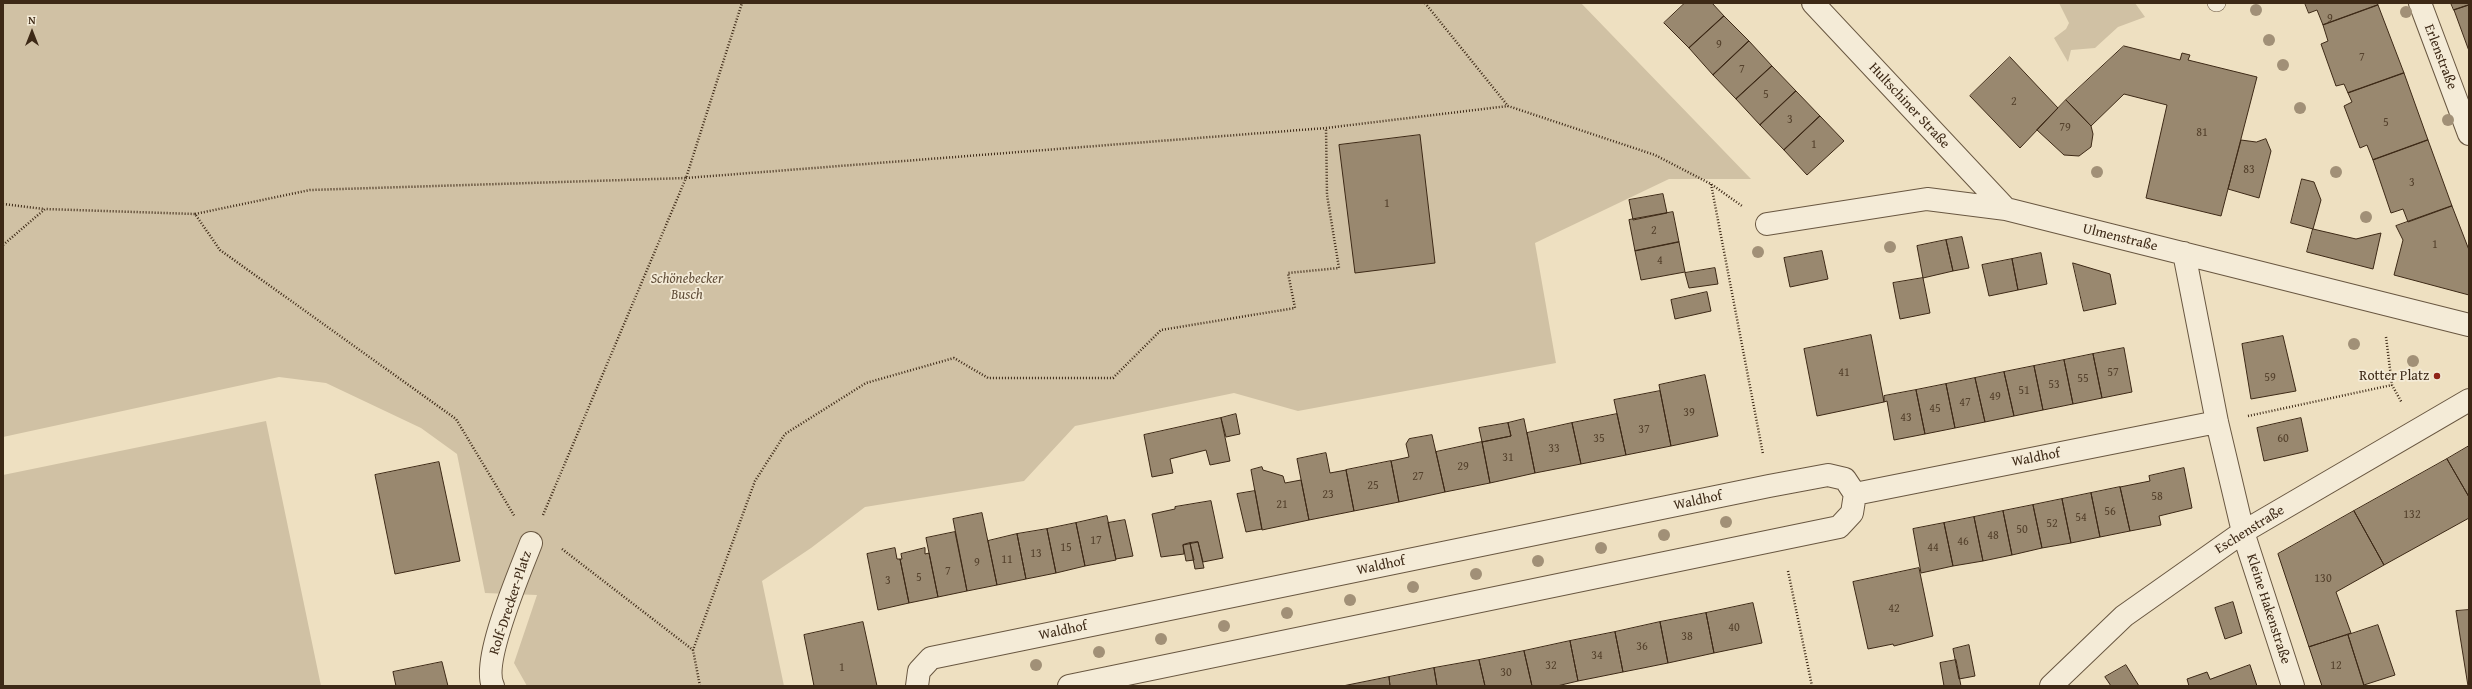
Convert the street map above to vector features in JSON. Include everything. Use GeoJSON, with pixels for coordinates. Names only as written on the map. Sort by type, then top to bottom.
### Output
{"type":"FeatureCollection","features":[{"type":"Feature","properties":{"kind":"street","name":"Hultschiner Straße"},"geometry":{"type":"LineString","coordinates":[[1813,3],[2006,210]]}},
{"type":"Feature","properties":{"kind":"street","name":"Erlenstraße"},"geometry":{"type":"LineString","coordinates":[[2420,3],[2469,134]]}},
{"type":"Feature","properties":{"kind":"street","name":"Ulmenstraße"},"geometry":{"type":"LineString","coordinates":[[1767,224],[1927,199],[2006,210],[2469,325]]}},
{"type":"Feature","properties":{"kind":"street"},"geometry":{"type":"LineString","coordinates":[[2184,253],[2217,422],[2243,532]]}},
{"type":"Feature","properties":{"kind":"street","name":"Eschenstraße"},"geometry":{"type":"LineString","coordinates":[[2051,686],[2124,616],[2243,532],[2469,400]]}},
{"type":"Feature","properties":{"kind":"street","name":"Waldhof"},"geometry":{"type":"LineString","coordinates":[[916,686],[919,670],[931,658],[1769,486],[1828,475],[1845,479],[1855,494],[2217,422]]}},
{"type":"Feature","properties":{"kind":"street"},"geometry":{"type":"LineString","coordinates":[[1069,686],[1839,527],[1852,513],[1855,494]]}},
{"type":"Feature","properties":{"kind":"street","name":"Kleine Hakenstraße"},"geometry":{"type":"LineString","coordinates":[[2243,532],[2293,686]]}},
{"type":"Feature","properties":{"kind":"street","name":"Rolf-Drecker-Platz"},"geometry":{"type":"LineString","coordinates":[[493,686],[490,678],[493,650],[531,543]]}},
{"type":"Feature","properties":{"kind":"path"},"geometry":{"type":"LineString","coordinates":[[531,543],[686,178],[742,3]]}},
{"type":"Feature","properties":{"kind":"path"},"geometry":{"type":"LineString","coordinates":[[1425,3],[1508,106]]}},
{"type":"Feature","properties":{"kind":"path"},"geometry":{"type":"LineString","coordinates":[[3,204],[45,210],[195,214],[310,190],[686,178],[1326,128],[1508,106],[1655,155],[1711,184],[1767,224]]}},
{"type":"Feature","properties":{"kind":"path"},"geometry":{"type":"LineString","coordinates":[[700,686],[693,650],[754,481],[785,434],[866,384],[954,358],[988,378],[1113,378],[1161,330],[1296,308],[1288,273],[1339,268],[1327,195],[1326,128]]}},
{"type":"Feature","properties":{"kind":"path"},"geometry":{"type":"LineString","coordinates":[[1711,184],[1769,486]]}},
{"type":"Feature","properties":{"kind":"path"},"geometry":{"type":"LineString","coordinates":[[3,245],[45,210]]}},
{"type":"Feature","properties":{"kind":"path"},"geometry":{"type":"LineString","coordinates":[[195,214],[220,250],[456,419],[531,543]]}},
{"type":"Feature","properties":{"kind":"path"},"geometry":{"type":"LineString","coordinates":[[2270,411],[2392,385],[2381,303]]}},
{"type":"Feature","properties":{"kind":"path"},"geometry":{"type":"LineString","coordinates":[[1781,539],[1812,686]]}},
{"type":"Feature","properties":{"kind":"path"},"geometry":{"type":"LineString","coordinates":[[531,543],[556,545],[693,650]]}},
{"type":"Feature","properties":{"kind":"green space","name":"Schönebecker Busch"},"geometry":{"type":"Polygon","coordinates":[[[3,3],[1581,3],[1751,179],[1669,179],[1535,243],[1556,363],[1298,411],[1234,393],[1075,426],[1024,481],[865,507],[811,548],[762,581],[784,686],[527,686],[514,663],[537,595],[485,593],[457,454],[421,428],[326,383],[279,377],[3,437],[3,3]]]}},
{"type":"Feature","properties":{"kind":"green space"},"geometry":{"type":"Polygon","coordinates":[[[2059,3],[2135,3],[2145,17],[2118,27],[2095,48],[2071,50],[2068,62],[2054,38],[2066,29],[2069,23],[2059,3]]]}},
{"type":"Feature","properties":{"kind":"green space"},"geometry":{"type":"Polygon","coordinates":[[[266,421],[321,686],[3,686],[3,475],[266,421]]]}},
{"type":"Feature","properties":{"kind":"building"},"geometry":{"type":"Polygon","coordinates":[[[1685,3],[1712,3],[1724,16],[1689,48],[1664,23],[1685,3]]]}},
{"type":"Feature","properties":{"kind":"building"},"geometry":{"type":"Polygon","coordinates":[[[2305,3],[2377,3],[2378,5],[2323,25],[2317,10],[2309,13],[2305,3]]]}},
{"type":"Feature","properties":{"kind":"building"},"geometry":{"type":"Polygon","coordinates":[[[2451,3],[2469,3],[2469,5],[2454,10],[2451,3]]]}},
{"type":"Feature","properties":{"kind":"building"},"geometry":{"type":"Polygon","coordinates":[[[2378,5],[2404,73],[2348,93],[2344,84],[2336,86],[2321,44],[2328,41],[2323,25],[2378,5]]]}},
{"type":"Feature","properties":{"kind":"building"},"geometry":{"type":"Polygon","coordinates":[[[2469,5],[2469,51],[2454,10],[2469,5]]]}},
{"type":"Feature","properties":{"kind":"building"},"geometry":{"type":"Polygon","coordinates":[[[1724,16],[1749,41],[1713,75],[1689,48],[1724,16]]]}},
{"type":"Feature","properties":{"kind":"building"},"geometry":{"type":"Polygon","coordinates":[[[1749,41],[1772,66],[1736,99],[1713,75],[1749,41]]]}},
{"type":"Feature","properties":{"kind":"building"},"geometry":{"type":"Polygon","coordinates":[[[2124,46],[2180,60],[2182,53],[2190,55],[2188,60],[2257,77],[2221,216],[2146,198],[2167,105],[2124,94],[2091,126],[2066,100],[2124,46]]]}},
{"type":"Feature","properties":{"kind":"building"},"geometry":{"type":"Polygon","coordinates":[[[2010,57],[2058,108],[2020,148],[1970,96],[2010,57]]]}},
{"type":"Feature","properties":{"kind":"building"},"geometry":{"type":"Polygon","coordinates":[[[1772,66],[1796,91],[1760,125],[1736,99],[1772,66]]]}},
{"type":"Feature","properties":{"kind":"building"},"geometry":{"type":"Polygon","coordinates":[[[2404,73],[2428,140],[2373,160],[2367,145],[2360,148],[2344,106],[2352,102],[2348,93],[2404,73]]]}},
{"type":"Feature","properties":{"kind":"building"},"geometry":{"type":"Polygon","coordinates":[[[1796,91],[1820,116],[1784,150],[1760,125],[1796,91]]]}},
{"type":"Feature","properties":{"kind":"building"},"geometry":{"type":"Polygon","coordinates":[[[2066,100],[2091,126],[2093,134],[2091,147],[2079,156],[2064,155],[2037,130],[2066,100]]]}},
{"type":"Feature","properties":{"kind":"building"},"geometry":{"type":"Polygon","coordinates":[[[1820,116],[1844,141],[1807,175],[1784,150],[1820,116]]]}},
{"type":"Feature","properties":{"kind":"building"},"geometry":{"type":"Polygon","coordinates":[[[1420,135],[1435,263],[1355,273],[1339,145],[1420,135]]]}},
{"type":"Feature","properties":{"kind":"building"},"geometry":{"type":"Polygon","coordinates":[[[2266,139],[2271,151],[2259,198],[2228,189],[2241,140],[2256,142],[2266,139]]]}},
{"type":"Feature","properties":{"kind":"building"},"geometry":{"type":"Polygon","coordinates":[[[2428,140],[2452,206],[2408,222],[2403,209],[2391,213],[2373,160],[2428,140]]]}},
{"type":"Feature","properties":{"kind":"building"},"geometry":{"type":"Polygon","coordinates":[[[2302,179],[2314,182],[2321,200],[2313,229],[2291,223],[2302,179]]]}},
{"type":"Feature","properties":{"kind":"building"},"geometry":{"type":"Polygon","coordinates":[[[1663,194],[1667,213],[1633,220],[1629,200],[1663,194]]]}},
{"type":"Feature","properties":{"kind":"building"},"geometry":{"type":"Polygon","coordinates":[[[2452,206],[2469,250],[2469,295],[2394,275],[2403,240],[2396,226],[2452,206]]]}},
{"type":"Feature","properties":{"kind":"building"},"geometry":{"type":"Polygon","coordinates":[[[1673,212],[1679,242],[1635,251],[1629,220],[1673,212]]]}},
{"type":"Feature","properties":{"kind":"building"},"geometry":{"type":"Polygon","coordinates":[[[2313,229],[2356,239],[2381,233],[2373,269],[2307,252],[2313,229]]]}},
{"type":"Feature","properties":{"kind":"building"},"geometry":{"type":"Polygon","coordinates":[[[1962,237],[1969,268],[1953,271],[1946,240],[1962,237]]]}},
{"type":"Feature","properties":{"kind":"building"},"geometry":{"type":"Polygon","coordinates":[[[1946,240],[1953,271],[1923,278],[1917,246],[1946,240]]]}},
{"type":"Feature","properties":{"kind":"building"},"geometry":{"type":"Polygon","coordinates":[[[1679,242],[1685,272],[1641,280],[1635,251],[1679,242]]]}},
{"type":"Feature","properties":{"kind":"building"},"geometry":{"type":"Polygon","coordinates":[[[1822,251],[1828,279],[1790,287],[1784,258],[1822,251]]]}},
{"type":"Feature","properties":{"kind":"building"},"geometry":{"type":"Polygon","coordinates":[[[2041,253],[2047,284],[2018,290],[2012,259],[2041,253]]]}},
{"type":"Feature","properties":{"kind":"building"},"geometry":{"type":"Polygon","coordinates":[[[2012,259],[2018,290],[1989,296],[1982,265],[2012,259]]]}},
{"type":"Feature","properties":{"kind":"building"},"geometry":{"type":"Polygon","coordinates":[[[2073,263],[2110,274],[2116,304],[2084,311],[2073,263]]]}},
{"type":"Feature","properties":{"kind":"building"},"geometry":{"type":"Polygon","coordinates":[[[1715,268],[1718,284],[1689,288],[1685,273],[1715,268]]]}},
{"type":"Feature","properties":{"kind":"building"},"geometry":{"type":"Polygon","coordinates":[[[1923,278],[1930,313],[1900,319],[1893,283],[1923,278]]]}},
{"type":"Feature","properties":{"kind":"building"},"geometry":{"type":"Polygon","coordinates":[[[1707,292],[1711,311],[1675,319],[1671,300],[1707,292]]]}},
{"type":"Feature","properties":{"kind":"building"},"geometry":{"type":"Polygon","coordinates":[[[1871,335],[1884,402],[1817,416],[1804,349],[1871,335]]]}},
{"type":"Feature","properties":{"kind":"building"},"geometry":{"type":"Polygon","coordinates":[[[2283,336],[2296,391],[2251,399],[2242,344],[2283,336]]]}},
{"type":"Feature","properties":{"kind":"building"},"geometry":{"type":"Polygon","coordinates":[[[2124,348],[2132,392],[2102,398],[2093,354],[2124,348]]]}},
{"type":"Feature","properties":{"kind":"building"},"geometry":{"type":"Polygon","coordinates":[[[2093,354],[2102,398],[2073,404],[2064,360],[2093,354]]]}},
{"type":"Feature","properties":{"kind":"building"},"geometry":{"type":"Polygon","coordinates":[[[2064,360],[2073,404],[2043,410],[2034,366],[2064,360]]]}},
{"type":"Feature","properties":{"kind":"building"},"geometry":{"type":"Polygon","coordinates":[[[2034,366],[2043,410],[2014,416],[2004,372],[2034,366]]]}},
{"type":"Feature","properties":{"kind":"building"},"geometry":{"type":"Polygon","coordinates":[[[2004,372],[2014,416],[1985,422],[1975,378],[2004,372]]]}},
{"type":"Feature","properties":{"kind":"building"},"geometry":{"type":"Polygon","coordinates":[[[1705,375],[1718,436],[1671,446],[1659,385],[1705,375]]]}},
{"type":"Feature","properties":{"kind":"building"},"geometry":{"type":"Polygon","coordinates":[[[1975,378],[1985,422],[1955,428],[1946,384],[1975,378]]]}},
{"type":"Feature","properties":{"kind":"building"},"geometry":{"type":"Polygon","coordinates":[[[1946,384],[1955,428],[1925,434],[1916,390],[1946,384]]]}},
{"type":"Feature","properties":{"kind":"building"},"geometry":{"type":"Polygon","coordinates":[[[1916,390],[1925,434],[1894,440],[1887,401],[1884,402],[1884,396],[1916,390]]]}},
{"type":"Feature","properties":{"kind":"building"},"geometry":{"type":"Polygon","coordinates":[[[1660,391],[1671,446],[1626,455],[1614,400],[1660,391]]]}},
{"type":"Feature","properties":{"kind":"building"},"geometry":{"type":"Polygon","coordinates":[[[1236,414],[1240,434],[1226,437],[1221,418],[1236,414]]]}},
{"type":"Feature","properties":{"kind":"building"},"geometry":{"type":"Polygon","coordinates":[[[1617,414],[1626,455],[1581,464],[1572,423],[1617,414]]]}},
{"type":"Feature","properties":{"kind":"building"},"geometry":{"type":"Polygon","coordinates":[[[1221,418],[1230,461],[1210,465],[1206,450],[1170,459],[1173,473],[1152,477],[1144,435],[1221,418]]]}},
{"type":"Feature","properties":{"kind":"building"},"geometry":{"type":"Polygon","coordinates":[[[2301,418],[2308,451],[2264,461],[2257,428],[2301,418]]]}},
{"type":"Feature","properties":{"kind":"building"},"geometry":{"type":"Polygon","coordinates":[[[1524,419],[1535,473],[1490,483],[1482,442],[1511,436],[1508,423],[1524,419]]]}},
{"type":"Feature","properties":{"kind":"building"},"geometry":{"type":"Polygon","coordinates":[[[1508,423],[1511,436],[1482,442],[1479,428],[1508,423]]]}},
{"type":"Feature","properties":{"kind":"building"},"geometry":{"type":"Polygon","coordinates":[[[1572,423],[1581,464],[1535,473],[1527,433],[1572,423]]]}},
{"type":"Feature","properties":{"kind":"building"},"geometry":{"type":"Polygon","coordinates":[[[1432,435],[1445,492],[1399,502],[1391,461],[1409,457],[1406,444],[1409,439],[1432,435]]]}},
{"type":"Feature","properties":{"kind":"building"},"geometry":{"type":"Polygon","coordinates":[[[1482,442],[1490,483],[1445,492],[1436,452],[1482,442]]]}},
{"type":"Feature","properties":{"kind":"building"},"geometry":{"type":"Polygon","coordinates":[[[2469,446],[2469,497],[2447,459],[2469,446]]]}},
{"type":"Feature","properties":{"kind":"building"},"geometry":{"type":"Polygon","coordinates":[[[1326,453],[1330,473],[1346,470],[1354,511],[1309,520],[1297,459],[1326,453]]]}},
{"type":"Feature","properties":{"kind":"building"},"geometry":{"type":"Polygon","coordinates":[[[2447,459],[2469,497],[2469,518],[2384,565],[2354,511],[2447,459]]]}},
{"type":"Feature","properties":{"kind":"building"},"geometry":{"type":"Polygon","coordinates":[[[1391,461],[1399,502],[1354,511],[1346,470],[1391,461]]]}},
{"type":"Feature","properties":{"kind":"building"},"geometry":{"type":"Polygon","coordinates":[[[439,462],[460,561],[395,574],[375,475],[439,462]]]}},
{"type":"Feature","properties":{"kind":"building"},"geometry":{"type":"Polygon","coordinates":[[[1262,467],[1263,470],[1283,476],[1285,483],[1301,480],[1309,520],[1262,530],[1251,470],[1262,467]]]}},
{"type":"Feature","properties":{"kind":"building"},"geometry":{"type":"Polygon","coordinates":[[[2184,468],[2192,508],[2159,516],[2161,525],[2130,531],[2120,487],[2150,481],[2149,476],[2184,468]]]}},
{"type":"Feature","properties":{"kind":"building"},"geometry":{"type":"Polygon","coordinates":[[[2120,487],[2130,531],[2100,537],[2091,493],[2120,487]]]}},
{"type":"Feature","properties":{"kind":"building"},"geometry":{"type":"Polygon","coordinates":[[[1255,491],[1262,529],[1246,532],[1237,494],[1255,491]]]}},
{"type":"Feature","properties":{"kind":"building"},"geometry":{"type":"Polygon","coordinates":[[[2091,493],[2100,537],[2071,543],[2062,499],[2091,493]]]}},
{"type":"Feature","properties":{"kind":"building"},"geometry":{"type":"Polygon","coordinates":[[[2062,499],[2071,543],[2042,548],[2033,505],[2062,499]]]}},
{"type":"Feature","properties":{"kind":"building"},"geometry":{"type":"Polygon","coordinates":[[[1211,501],[1223,558],[1203,562],[1198,542],[1183,545],[1184,554],[1161,557],[1152,514],[1175,509],[1175,507],[1211,501]]]}},
{"type":"Feature","properties":{"kind":"building"},"geometry":{"type":"Polygon","coordinates":[[[2033,505],[2042,548],[2012,555],[2003,511],[2033,505]]]}},
{"type":"Feature","properties":{"kind":"building"},"geometry":{"type":"Polygon","coordinates":[[[2003,511],[2012,555],[1983,561],[1974,517],[2003,511]]]}},
{"type":"Feature","properties":{"kind":"building"},"geometry":{"type":"Polygon","coordinates":[[[2354,511],[2384,565],[2336,592],[2351,633],[2309,647],[2278,554],[2354,511]]]}},
{"type":"Feature","properties":{"kind":"building"},"geometry":{"type":"Polygon","coordinates":[[[982,513],[997,585],[967,591],[953,519],[982,513]]]}},
{"type":"Feature","properties":{"kind":"building"},"geometry":{"type":"Polygon","coordinates":[[[1107,516],[1116,560],[1085,566],[1076,523],[1107,516]]]}},
{"type":"Feature","properties":{"kind":"building"},"geometry":{"type":"Polygon","coordinates":[[[1974,517],[1983,561],[1953,566],[1944,523],[1974,517]]]}},
{"type":"Feature","properties":{"kind":"building"},"geometry":{"type":"Polygon","coordinates":[[[1125,520],[1133,556],[1116,559],[1108,523],[1125,520]]]}},
{"type":"Feature","properties":{"kind":"building"},"geometry":{"type":"Polygon","coordinates":[[[1076,523],[1085,566],[1056,573],[1047,529],[1076,523]]]}},
{"type":"Feature","properties":{"kind":"building"},"geometry":{"type":"Polygon","coordinates":[[[1944,523],[1953,566],[1921,573],[1913,529],[1944,523]]]}},
{"type":"Feature","properties":{"kind":"building"},"geometry":{"type":"Polygon","coordinates":[[[1047,529],[1056,573],[1026,579],[1017,534],[1047,529]]]}},
{"type":"Feature","properties":{"kind":"building"},"geometry":{"type":"Polygon","coordinates":[[[955,532],[967,591],[938,597],[926,538],[955,532]]]}},
{"type":"Feature","properties":{"kind":"building"},"geometry":{"type":"Polygon","coordinates":[[[1017,534],[1026,579],[997,585],[988,541],[1017,534]]]}},
{"type":"Feature","properties":{"kind":"building"},"geometry":{"type":"Polygon","coordinates":[[[1198,542],[1204,568],[1195,569],[1190,543],[1198,542]]]}},
{"type":"Feature","properties":{"kind":"building"},"geometry":{"type":"Polygon","coordinates":[[[1190,543],[1194,560],[1186,561],[1183,545],[1190,543]]]}},
{"type":"Feature","properties":{"kind":"building"},"geometry":{"type":"Polygon","coordinates":[[[895,548],[897,559],[900,559],[909,603],[878,610],[867,554],[895,548]]]}},
{"type":"Feature","properties":{"kind":"building"},"geometry":{"type":"Polygon","coordinates":[[[925,548],[925,554],[929,553],[938,597],[909,603],[900,559],[902,559],[901,554],[925,548]]]}},
{"type":"Feature","properties":{"kind":"building"},"geometry":{"type":"Polygon","coordinates":[[[1919,568],[1933,636],[1894,646],[1893,644],[1868,649],[1853,582],[1919,568]]]}},
{"type":"Feature","properties":{"kind":"building"},"geometry":{"type":"Polygon","coordinates":[[[2233,602],[2242,633],[2225,639],[2215,608],[2233,602]]]}},
{"type":"Feature","properties":{"kind":"building"},"geometry":{"type":"Polygon","coordinates":[[[1753,603],[1762,643],[1714,653],[1706,613],[1753,603]]]}},
{"type":"Feature","properties":{"kind":"building"},"geometry":{"type":"Polygon","coordinates":[[[2469,610],[2469,686],[2468,686],[2456,611],[2469,610]]]}},
{"type":"Feature","properties":{"kind":"building"},"geometry":{"type":"Polygon","coordinates":[[[1706,613],[1714,653],[1668,663],[1660,622],[1706,613]]]}},
{"type":"Feature","properties":{"kind":"building"},"geometry":{"type":"Polygon","coordinates":[[[863,622],[877,686],[814,686],[804,635],[863,622]]]}},
{"type":"Feature","properties":{"kind":"building"},"geometry":{"type":"Polygon","coordinates":[[[1660,622],[1668,663],[1623,672],[1615,632],[1660,622]]]}},
{"type":"Feature","properties":{"kind":"building"},"geometry":{"type":"Polygon","coordinates":[[[2378,625],[2395,675],[2364,685],[2348,635],[2378,625]]]}},
{"type":"Feature","properties":{"kind":"building"},"geometry":{"type":"Polygon","coordinates":[[[1615,632],[1623,672],[1578,681],[1570,641],[1615,632]]]}},
{"type":"Feature","properties":{"kind":"building"},"geometry":{"type":"Polygon","coordinates":[[[2348,635],[2364,686],[2322,686],[2309,647],[2348,635]]]}},
{"type":"Feature","properties":{"kind":"building"},"geometry":{"type":"Polygon","coordinates":[[[1570,641],[1578,681],[1557,686],[1532,686],[1524,651],[1570,641]]]}},
{"type":"Feature","properties":{"kind":"building"},"geometry":{"type":"Polygon","coordinates":[[[1969,645],[1975,676],[1959,679],[1953,649],[1969,645]]]}},
{"type":"Feature","properties":{"kind":"building"},"geometry":{"type":"Polygon","coordinates":[[[1524,651],[1532,686],[1485,686],[1479,660],[1524,651]]]}},
{"type":"Feature","properties":{"kind":"building"},"geometry":{"type":"Polygon","coordinates":[[[1479,660],[1485,686],[1437,686],[1434,668],[1479,660]]]}},
{"type":"Feature","properties":{"kind":"building"},"geometry":{"type":"Polygon","coordinates":[[[1956,660],[1961,686],[1944,686],[1940,663],[1956,660]]]}},
{"type":"Feature","properties":{"kind":"building"},"geometry":{"type":"Polygon","coordinates":[[[442,662],[448,686],[396,686],[393,672],[442,662]]]}},
{"type":"Feature","properties":{"kind":"building"},"geometry":{"type":"Polygon","coordinates":[[[2126,665],[2139,686],[2111,686],[2105,677],[2126,665]]]}},
{"type":"Feature","properties":{"kind":"building"},"geometry":{"type":"Polygon","coordinates":[[[2250,665],[2257,686],[2189,686],[2187,679],[2207,672],[2210,679],[2250,665]]]}},
{"type":"Feature","properties":{"kind":"building"},"geometry":{"type":"Polygon","coordinates":[[[1434,668],[1437,686],[1390,686],[1389,677],[1434,668]]]}},
{"type":"Feature","properties":{"kind":"building"},"geometry":{"type":"Polygon","coordinates":[[[1389,677],[1390,686],[1343,686],[1389,677]]]}},
{"type":"Feature","properties":{"kind":"place","name":"Rotter Platz"},"geometry":{"type":"Point","coordinates":[2437,376]}}]}
